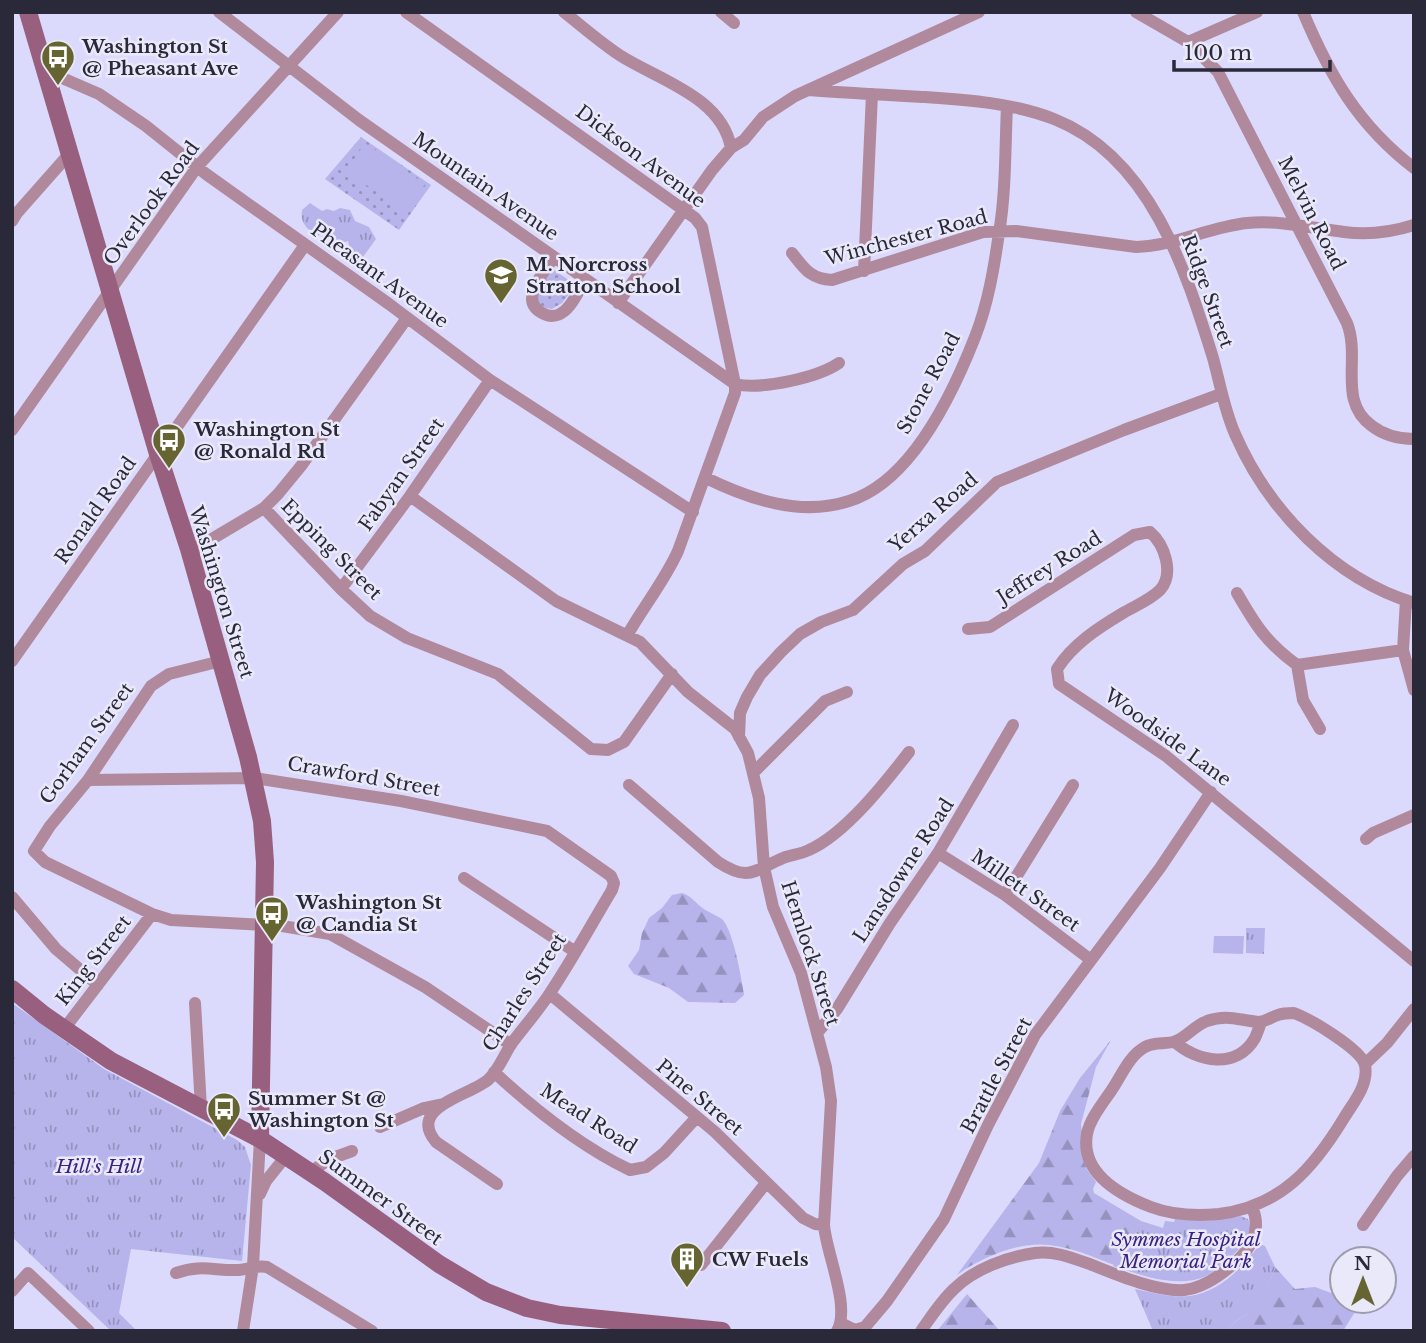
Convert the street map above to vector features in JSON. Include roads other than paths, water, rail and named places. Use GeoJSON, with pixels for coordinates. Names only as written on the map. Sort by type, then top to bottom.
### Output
{"type":"FeatureCollection","features":[{"type":"Feature","properties":{"kind":"street","name":"Washington Street"},"geometry":{"type":"LineString","coordinates":[[28,12],[158,454],[190,552],[254,778],[264,840],[265,925],[258,1201],[253,1266],[243,1331]]}},
{"type":"Feature","properties":{"kind":"street","name":"Mountain Avenue"},"geometry":{"type":"LineString","coordinates":[[219,12],[359,120],[735,384]]}},
{"type":"Feature","properties":{"kind":"street","name":"Overlook Road"},"geometry":{"type":"LineString","coordinates":[[12,430],[197,167],[338,12]]}},
{"type":"Feature","properties":{"kind":"street","name":"Dickson Avenue"},"geometry":{"type":"LineString","coordinates":[[406,12],[685,210],[695,218],[706,239],[735,384],[732,405],[671,567],[628,634]]}},
{"type":"Feature","properties":{"kind":"street"},"geometry":{"type":"LineString","coordinates":[[564,12],[622,57],[696,99],[718,118],[725,128],[731,148]]}},
{"type":"Feature","properties":{"kind":"street"},"geometry":{"type":"LineString","coordinates":[[721,12],[734,23]]}},
{"type":"Feature","properties":{"kind":"street"},"geometry":{"type":"LineString","coordinates":[[618,303],[712,170],[731,148],[744,140],[773,109],[808,90],[979,12]]}},
{"type":"Feature","properties":{"kind":"street","name":"Melvin Road"},"geometry":{"type":"LineString","coordinates":[[1136,12],[1188,42],[1205,57],[1223,80],[1353,337],[1352,391],[1357,411],[1365,421],[1387,435],[1414,439]]}},
{"type":"Feature","properties":{"kind":"street"},"geometry":{"type":"LineString","coordinates":[[1188,42],[1257,12]]}},
{"type":"Feature","properties":{"kind":"street"},"geometry":{"type":"LineString","coordinates":[[1303,12],[1328,67],[1348,102],[1391,150],[1414,168]]}},
{"type":"Feature","properties":{"kind":"street","name":"Pheasant Avenue"},"geometry":{"type":"LineString","coordinates":[[46,71],[99,94],[146,126],[197,167],[490,380],[693,512]]}},
{"type":"Feature","properties":{"kind":"street","name":"Ridge Street"},"geometry":{"type":"LineString","coordinates":[[808,90],[963,100],[1007,106],[1055,119],[1094,142],[1126,172],[1155,212],[1172,242],[1213,359],[1221,394],[1246,458],[1270,497],[1338,565],[1357,579],[1410,602]]}},
{"type":"Feature","properties":{"kind":"street"},"geometry":{"type":"LineString","coordinates":[[864,271],[872,94]]}},
{"type":"Feature","properties":{"kind":"street","name":"Stone Road"},"geometry":{"type":"LineString","coordinates":[[705,478],[736,493],[806,507],[848,502],[874,489],[907,460],[929,428],[961,369],[976,335],[989,290],[1000,231],[1007,106]]}},
{"type":"Feature","properties":{"kind":"street"},"geometry":{"type":"LineString","coordinates":[[14,214],[69,153]]}},
{"type":"Feature","properties":{"kind":"street","name":"Winchester Road"},"geometry":{"type":"LineString","coordinates":[[792,253],[806,270],[819,280],[832,281],[966,236],[1000,231],[1035,233],[1136,247],[1172,242],[1197,233],[1246,223],[1279,223],[1346,233],[1369,233],[1414,225]]}},
{"type":"Feature","properties":{"kind":"street","name":"Ronald Road"},"geometry":{"type":"LineString","coordinates":[[12,661],[305,245]]}},
{"type":"Feature","properties":{"kind":"street"},"geometry":{"type":"LineString","coordinates":[[554,257],[534,287],[534,307],[541,313],[554,316],[564,312],[585,280]]}},
{"type":"Feature","properties":{"kind":"street"},"geometry":{"type":"LineString","coordinates":[[190,552],[264,508],[296,473],[407,318]]}},
{"type":"Feature","properties":{"kind":"street"},"geometry":{"type":"LineString","coordinates":[[735,384],[757,386],[829,370],[839,363]]}},
{"type":"Feature","properties":{"kind":"street","name":"Fabyan Street"},"geometry":{"type":"LineString","coordinates":[[341,589],[410,496],[490,380]]}},
{"type":"Feature","properties":{"kind":"street","name":"Yerxa Road"},"geometry":{"type":"LineString","coordinates":[[739,737],[740,713],[747,697],[760,675],[781,652],[800,634],[821,622],[853,610],[903,564],[925,551],[997,482],[1221,394]]}},
{"type":"Feature","properties":{"kind":"street","name":"Hemlock Street"},"geometry":{"type":"LineString","coordinates":[[410,496],[556,601],[640,642],[688,692],[735,729],[748,753],[759,798],[764,867],[773,907],[801,973],[826,1067],[831,1101],[825,1240],[840,1299],[855,1330]]}},
{"type":"Feature","properties":{"kind":"street","name":"Epping Street"},"geometry":{"type":"LineString","coordinates":[[264,508],[370,616],[396,633],[504,678],[587,747],[595,750],[613,749],[624,742],[672,674]]}},
{"type":"Feature","properties":{"kind":"street","name":"Jeffrey Road"},"geometry":{"type":"LineString","coordinates":[[968,629],[990,627],[1134,535],[1150,531]]}},
{"type":"Feature","properties":{"kind":"street","name":"Woodside Lane"},"geometry":{"type":"LineString","coordinates":[[1150,531],[1160,541],[1165,557],[1167,576],[1161,589],[1088,635],[1066,655],[1057,668],[1059,684],[1166,756],[1414,961]]}},
{"type":"Feature","properties":{"kind":"street"},"geometry":{"type":"LineString","coordinates":[[1237,593],[1257,629],[1297,664],[1403,650]]}},
{"type":"Feature","properties":{"kind":"street"},"geometry":{"type":"LineString","coordinates":[[1410,602],[1403,650],[1414,690]]}},
{"type":"Feature","properties":{"kind":"street","name":"Gorham Street"},"geometry":{"type":"LineString","coordinates":[[152,914],[45,862],[34,851],[50,826],[88,780],[151,686],[169,674],[221,661]]}},
{"type":"Feature","properties":{"kind":"street"},"geometry":{"type":"LineString","coordinates":[[1297,664],[1303,700],[1320,729]]}},
{"type":"Feature","properties":{"kind":"street"},"geometry":{"type":"LineString","coordinates":[[753,773],[825,701],[848,692]]}},
{"type":"Feature","properties":{"kind":"street","name":"Lansdowne Road"},"geometry":{"type":"LineString","coordinates":[[818,1032],[837,1010],[890,923],[939,853],[1013,725]]}},
{"type":"Feature","properties":{"kind":"street"},"geometry":{"type":"LineString","coordinates":[[629,785],[718,862],[733,872],[749,874],[786,857],[808,851],[830,836],[879,789],[909,752]]}},
{"type":"Feature","properties":{"kind":"street","name":"Crawford Street"},"geometry":{"type":"LineString","coordinates":[[88,780],[254,778],[401,801],[541,829],[557,837],[614,881]]}},
{"type":"Feature","properties":{"kind":"street"},"geometry":{"type":"LineString","coordinates":[[1005,895],[1073,785]]}},
{"type":"Feature","properties":{"kind":"street","name":"Brattle Street"},"geometry":{"type":"LineString","coordinates":[[855,1330],[865,1327],[887,1301],[944,1219],[988,1125],[1035,1035],[1160,868],[1211,792]]}},
{"type":"Feature","properties":{"kind":"street"},"geometry":{"type":"LineString","coordinates":[[1366,839],[1414,815]]}},
{"type":"Feature","properties":{"kind":"street","name":"Millett Street"},"geometry":{"type":"LineString","coordinates":[[939,853],[1005,895],[1091,960]]}},
{"type":"Feature","properties":{"kind":"street"},"geometry":{"type":"LineString","coordinates":[[464,878],[574,951]]}},
{"type":"Feature","properties":{"kind":"street","name":"Charles Street"},"geometry":{"type":"LineString","coordinates":[[380,1127],[424,1108],[443,1104],[488,1080],[550,994],[612,890],[614,881]]}},
{"type":"Feature","properties":{"kind":"street"},"geometry":{"type":"LineString","coordinates":[[12,897],[57,949],[98,985]]}},
{"type":"Feature","properties":{"kind":"street"},"geometry":{"type":"LineString","coordinates":[[152,914],[180,922],[265,925],[312,930],[341,940],[425,987],[511,1045]]}},
{"type":"Feature","properties":{"kind":"street","name":"King Street"},"geometry":{"type":"LineString","coordinates":[[64,1029],[152,914]]}},
{"type":"Feature","properties":{"kind":"street","name":"Summer Street"},"geometry":{"type":"LineString","coordinates":[[12,989],[111,1061],[260,1139],[446,1269],[502,1299],[560,1315],[722,1331]]}},
{"type":"Feature","properties":{"kind":"street","name":"Pine Street"},"geometry":{"type":"LineString","coordinates":[[550,994],[715,1132],[803,1218],[824,1225]]}},
{"type":"Feature","properties":{"kind":"street"},"geometry":{"type":"LineString","coordinates":[[195,1003],[201,1108]]}},
{"type":"Feature","properties":{"kind":"street"},"geometry":{"type":"LineString","coordinates":[[1365,1064],[1387,1043],[1414,1009]]}},
{"type":"Feature","properties":{"kind":"street"},"geometry":{"type":"LineString","coordinates":[[1175,1042],[1196,1025],[1211,1020],[1227,1017],[1261,1023],[1279,1014],[1294,1013],[1309,1019],[1342,1041],[1365,1064],[1366,1077],[1363,1087],[1315,1161],[1276,1195],[1252,1207],[1207,1215],[1184,1214],[1135,1201],[1097,1174],[1090,1164],[1087,1133],[1134,1055],[1145,1046],[1158,1042],[1175,1042],[1196,1057],[1227,1060],[1254,1040],[1261,1023]]}},
{"type":"Feature","properties":{"kind":"street","name":"Mead Road"},"geometry":{"type":"LineString","coordinates":[[494,1072],[524,1100],[614,1162],[630,1170],[646,1167],[664,1153],[696,1118]]}},
{"type":"Feature","properties":{"kind":"street"},"geometry":{"type":"LineString","coordinates":[[443,1104],[429,1122],[432,1136],[442,1147],[498,1184]]}},
{"type":"Feature","properties":{"kind":"street"},"geometry":{"type":"LineString","coordinates":[[310,1172],[330,1159],[352,1150]]}},
{"type":"Feature","properties":{"kind":"street","name":"Washington Street"},"geometry":{"type":"LineString","coordinates":[[258,1201],[266,1181],[286,1156]]}},
{"type":"Feature","properties":{"kind":"street"},"geometry":{"type":"LineString","coordinates":[[1363,1225],[1414,1156]]}},
{"type":"Feature","properties":{"kind":"street"},"geometry":{"type":"LineString","coordinates":[[701,1265],[766,1183]]}},
{"type":"Feature","properties":{"kind":"street"},"geometry":{"type":"LineString","coordinates":[[921,1331],[954,1288],[983,1270],[1010,1258],[1039,1252],[1070,1256],[1128,1279],[1152,1285],[1184,1290],[1202,1285],[1224,1273],[1247,1251],[1257,1231],[1257,1219],[1252,1207]]}},
{"type":"Feature","properties":{"kind":"street"},"geometry":{"type":"LineString","coordinates":[[176,1273],[194,1267],[237,1270],[253,1266],[271,1268],[372,1331]]}},
{"type":"Feature","properties":{"kind":"street"},"geometry":{"type":"LineString","coordinates":[[12,1291],[28,1273],[89,1331]]}},
{"type":"Feature","properties":{"kind":"street","name":"Hemlock Street"},"geometry":{"type":"LineString","coordinates":[[839,1327],[840,1299]]}},
{"type":"Feature","properties":{"kind":"street"},"geometry":{"type":"LineString","coordinates":[[839,1327],[855,1330]]}},
{"type":"Feature","properties":{"kind":"place","name":"Washington St @ Pheasant Ave"},"geometry":{"type":"Point","coordinates":[58,87]}},
{"type":"Feature","properties":{"kind":"place","name":"M. Norcross Stratton School"},"geometry":{"type":"Point","coordinates":[501,305]}},
{"type":"Feature","properties":{"kind":"place","name":"Washington St @ Ronald Rd"},"geometry":{"type":"Point","coordinates":[169,470]}},
{"type":"Feature","properties":{"kind":"place","name":"Washington St @ Candia St"},"geometry":{"type":"Point","coordinates":[272,943]}},
{"type":"Feature","properties":{"kind":"place","name":"Summer St @ Washington St"},"geometry":{"type":"Point","coordinates":[224,1139]}},
{"type":"Feature","properties":{"kind":"place","name":"CW Fuels"},"geometry":{"type":"Point","coordinates":[687,1289]}},
{"type":"Feature","properties":{"kind":"park label","name":"Hill's Hill"},"geometry":{"type":"Point","coordinates":[99,1166]}},
{"type":"Feature","properties":{"kind":"park label","name":"Symmes Hospital Memorial Park"},"geometry":{"type":"Point","coordinates":[1186,1250]}}]}
